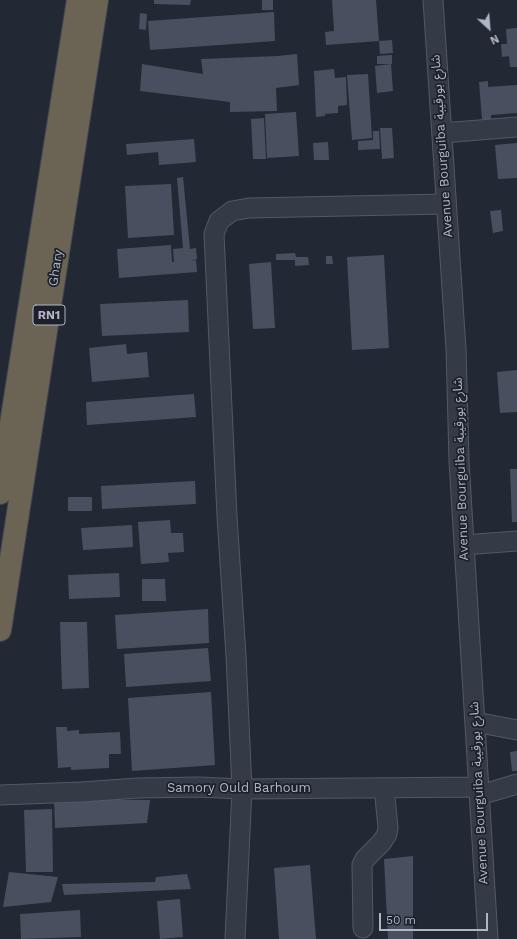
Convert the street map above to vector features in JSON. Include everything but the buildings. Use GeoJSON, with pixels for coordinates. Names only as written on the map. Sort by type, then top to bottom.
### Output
{"type":"FeatureCollection","features":[{"type":"Feature","properties":{"kind":"highway","name":"Ghary"},"geometry":{"type":"LineString","coordinates":[[0,493],[78,0]]}},
{"type":"Feature","properties":{"kind":"highway","name":"Ghary"},"geometry":{"type":"LineString","coordinates":[[0,630],[97,0]]}},
{"type":"Feature","properties":{"kind":"street","name":"Avenue Bourguiba شارع بورقيبة"},"geometry":{"type":"LineString","coordinates":[[433,0],[456,349],[459,461],[488,939]]}},
{"type":"Feature","properties":{"kind":"street"},"geometry":{"type":"LineString","coordinates":[[442,133],[517,127]]}},
{"type":"Feature","properties":{"kind":"street"},"geometry":{"type":"LineString","coordinates":[[235,939],[242,789],[214,234],[219,221],[232,211],[249,208],[446,204]]}},
{"type":"Feature","properties":{"kind":"street"},"geometry":{"type":"LineString","coordinates":[[464,545],[517,541]]}},
{"type":"Feature","properties":{"kind":"street"},"geometry":{"type":"LineString","coordinates":[[475,722],[517,730]]}},
{"type":"Feature","properties":{"kind":"street","name":"Samory Ould Barhoum"},"geometry":{"type":"LineString","coordinates":[[0,795],[138,788],[199,787],[242,789],[384,788],[479,791],[517,784]]}},
{"type":"Feature","properties":{"kind":"street"},"geometry":{"type":"LineString","coordinates":[[363,928],[362,865],[365,859],[382,842],[387,834],[388,827],[384,788]]}}]}
